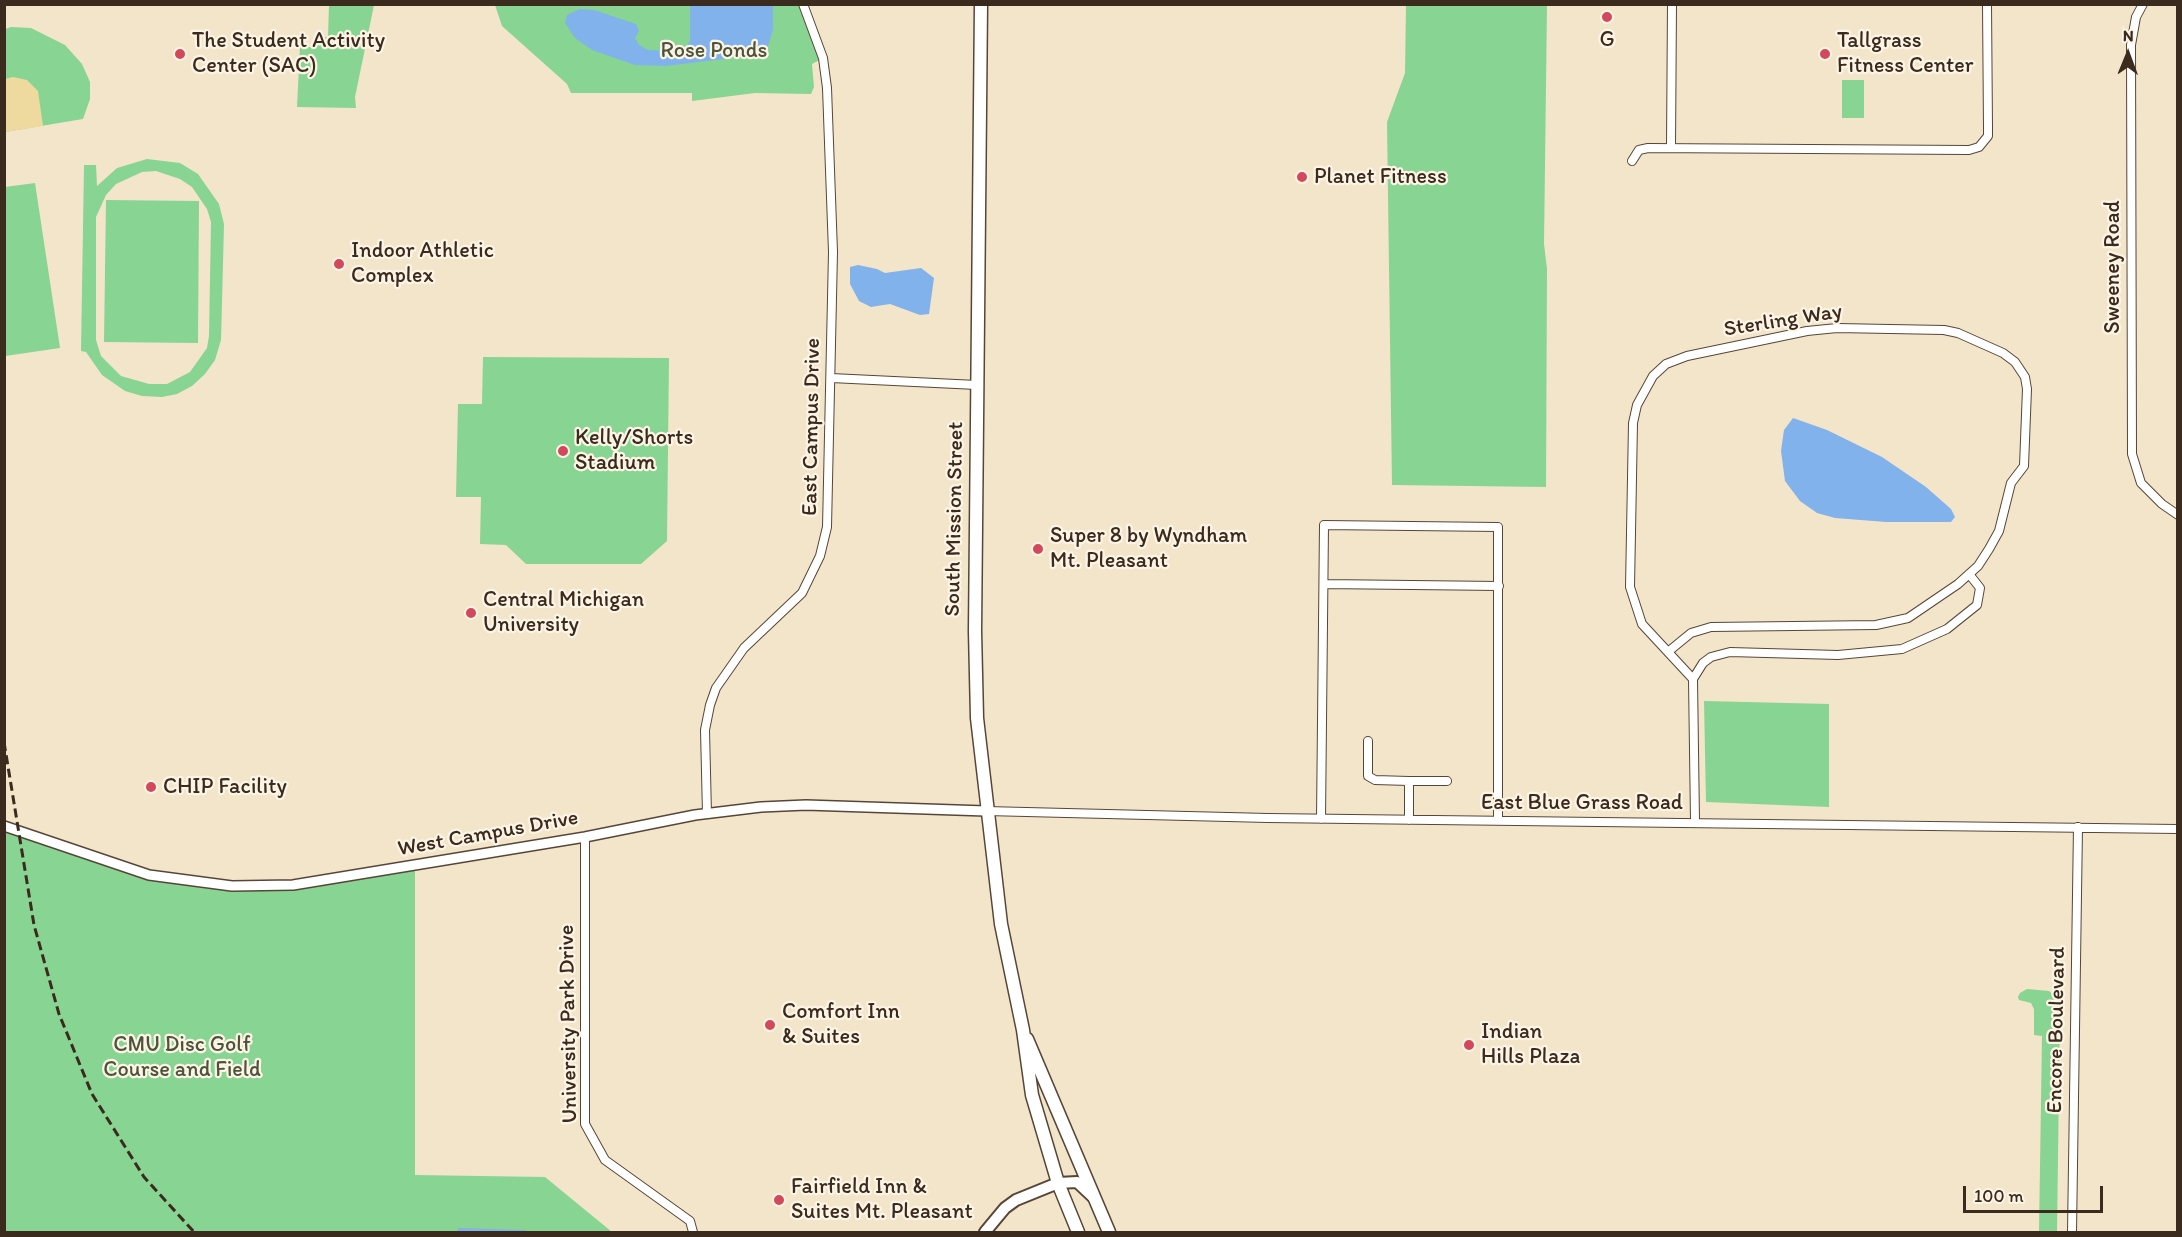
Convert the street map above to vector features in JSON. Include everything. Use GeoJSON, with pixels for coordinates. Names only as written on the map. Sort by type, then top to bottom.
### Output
{"type":"FeatureCollection","features":[{"type":"Feature","properties":{"kind":"main road","name":"South Mission Street"},"geometry":{"type":"LineString","coordinates":[[981,4],[975,631],[977,717],[1001,924],[1023,1030],[1032,1095],[1058,1183],[1078,1233]]}},
{"type":"Feature","properties":{"kind":"main road","name":"South Mission Street"},"geometry":{"type":"LineString","coordinates":[[1023,1030],[1109,1233]]}},
{"type":"Feature","properties":{"kind":"main road"},"geometry":{"type":"LineString","coordinates":[[985,1233],[1005,1208],[1016,1200],[1058,1183],[1077,1182],[1094,1198]]}},
{"type":"Feature","properties":{"kind":"street","name":"East Campus Drive"},"geometry":{"type":"LineString","coordinates":[[707,814],[705,730],[716,688],[744,648],[797,599],[811,577],[824,543],[829,507],[833,245],[827,88],[823,58],[803,4]]}},
{"type":"Feature","properties":{"kind":"street"},"geometry":{"type":"LineString","coordinates":[[1671,147],[1672,4]]}},
{"type":"Feature","properties":{"kind":"street"},"geometry":{"type":"LineString","coordinates":[[1632,161],[1639,150],[1671,147],[1969,150],[1979,147],[1988,136],[1987,4]]}},
{"type":"Feature","properties":{"kind":"street","name":"Sweeney Road"},"geometry":{"type":"LineString","coordinates":[[2143,4],[2136,17],[2131,45],[2132,454],[2142,483],[2162,504],[2178,515]]}},
{"type":"Feature","properties":{"kind":"street","name":"Sterling Way"},"geometry":{"type":"LineString","coordinates":[[1669,651],[1690,633],[1711,627],[1876,625],[1908,618],[1930,605],[1969,574],[1978,566],[1999,531],[2012,483],[2024,466],[2025,377],[2015,362],[2003,353],[1958,333],[1944,330],[1837,328],[1807,331],[1687,356],[1666,364],[1653,376],[1637,405],[1633,423],[1630,587],[1642,624],[1693,679]]}},
{"type":"Feature","properties":{"kind":"street"},"geometry":{"type":"LineString","coordinates":[[831,378],[977,385]]}},
{"type":"Feature","properties":{"kind":"street"},"geometry":{"type":"LineString","coordinates":[[1321,819],[1324,525],[1498,527],[1498,821]]}},
{"type":"Feature","properties":{"kind":"street"},"geometry":{"type":"LineString","coordinates":[[1695,821],[1693,679],[1703,663],[1711,657],[1730,652],[1838,655],[1869,654],[1902,649],[1947,628],[1977,604],[1980,588],[1969,574]]}},
{"type":"Feature","properties":{"kind":"street"},"geometry":{"type":"LineString","coordinates":[[1324,584],[1499,586]]}},
{"type":"Feature","properties":{"kind":"street"},"geometry":{"type":"LineString","coordinates":[[1368,741],[1368,776],[1375,780],[1447,781]]}},
{"type":"Feature","properties":{"kind":"street"},"geometry":{"type":"LineString","coordinates":[[1409,781],[1409,820]]}},
{"type":"Feature","properties":{"kind":"street","name":"West Campus Drive"},"geometry":{"type":"LineString","coordinates":[[4,826],[149,875],[232,886],[293,885],[585,837],[707,814],[806,805],[986,810]]}},
{"type":"Feature","properties":{"kind":"street","name":"East Blue Grass Road"},"geometry":{"type":"LineString","coordinates":[[986,810],[1321,819],[1695,821],[2178,829]]}},
{"type":"Feature","properties":{"kind":"street","name":"Encore Boulevard"},"geometry":{"type":"LineString","coordinates":[[2072,1233],[2078,827]]}},
{"type":"Feature","properties":{"kind":"street","name":"University Park Drive"},"geometry":{"type":"LineString","coordinates":[[585,837],[585,1124],[588,1134],[604,1160],[690,1221],[693,1233]]}},
{"type":"Feature","properties":{"kind":"green space"},"geometry":{"type":"Polygon","coordinates":[[[329,5],[374,5],[355,97],[356,108],[297,107],[300,47],[314,47],[314,38],[328,37],[329,5]]]}},
{"type":"Feature","properties":{"kind":"green space","name":"Rose Ponds"},"geometry":{"type":"Polygon","coordinates":[[[495,5],[803,5],[823,58],[812,64],[814,87],[811,94],[755,93],[692,101],[692,93],[571,93],[567,84],[502,26],[495,5]]]}},
{"type":"Feature","properties":{"kind":"green space"},"geometry":{"type":"Polygon","coordinates":[[[1406,5],[1547,5],[1544,244],[1547,269],[1546,487],[1392,485],[1387,122],[1405,73],[1406,5]]]}},
{"type":"Feature","properties":{"kind":"green space"},"geometry":{"type":"Polygon","coordinates":[[[31,28],[65,45],[82,64],[90,82],[90,99],[83,119],[5,132],[5,29],[31,28]]]}},
{"type":"Feature","properties":{"kind":"green space"},"geometry":{"type":"Polygon","coordinates":[[[1842,80],[1864,80],[1864,118],[1842,118],[1842,80]]]}},
{"type":"Feature","properties":{"kind":"green space"},"geometry":{"type":"Polygon","coordinates":[[[147,159],[180,163],[198,174],[219,204],[224,224],[221,340],[215,360],[205,374],[192,386],[177,394],[162,397],[142,396],[125,391],[102,375],[86,352],[81,351],[84,165],[96,165],[97,186],[117,168],[147,159]],[[156,171],[142,172],[116,184],[106,195],[96,217],[96,340],[101,356],[121,376],[149,384],[167,384],[190,372],[207,348],[209,336],[211,222],[207,209],[192,187],[180,179],[156,171]]]}},
{"type":"Feature","properties":{"kind":"green space"},"geometry":{"type":"Polygon","coordinates":[[[35,183],[60,348],[5,356],[5,187],[35,183]]]}},
{"type":"Feature","properties":{"kind":"green space"},"geometry":{"type":"Polygon","coordinates":[[[106,200],[199,201],[198,343],[104,342],[106,200]]]}},
{"type":"Feature","properties":{"kind":"green space","name":"Kelly/Shorts Stadium"},"geometry":{"type":"Polygon","coordinates":[[[483,357],[669,358],[667,541],[641,564],[526,564],[506,545],[480,544],[481,497],[456,497],[458,404],[482,404],[483,357]]]}},
{"type":"Feature","properties":{"kind":"green space"},"geometry":{"type":"Polygon","coordinates":[[[1704,701],[1829,704],[1829,807],[1706,802],[1704,701]]]}},
{"type":"Feature","properties":{"kind":"green space","name":"CMU Disc Golf Course and Field"},"geometry":{"type":"Polygon","coordinates":[[[5,827],[76,850],[194,882],[284,885],[415,866],[415,1175],[545,1177],[612,1232],[5,1232],[5,827]]]}},
{"type":"Feature","properties":{"kind":"green space"},"geometry":{"type":"Polygon","coordinates":[[[2027,989],[2049,991],[2057,998],[2060,1008],[2057,1232],[2039,1232],[2042,1036],[2034,1035],[2034,1009],[2031,1003],[2019,1000],[2018,997],[2027,989]]]}},
{"type":"Feature","properties":{"kind":"sand"},"geometry":{"type":"Polygon","coordinates":[[[13,77],[27,80],[38,91],[43,126],[5,132],[5,79],[13,77]]]}},
{"type":"Feature","properties":{"kind":"water"},"geometry":{"type":"Polygon","coordinates":[[[690,5],[773,5],[773,30],[768,46],[757,55],[666,66],[635,65],[592,50],[575,38],[565,23],[567,15],[580,9],[594,10],[636,24],[639,31],[635,38],[639,45],[648,50],[670,51],[686,47],[690,41],[690,5]]]}},
{"type":"Feature","properties":{"kind":"water"},"geometry":{"type":"Polygon","coordinates":[[[858,265],[885,273],[921,268],[934,278],[929,314],[920,315],[890,304],[871,307],[859,301],[850,284],[850,267],[858,265]]]}},
{"type":"Feature","properties":{"kind":"water"},"geometry":{"type":"Polygon","coordinates":[[[1793,418],[1827,430],[1882,457],[1926,487],[1951,509],[1955,517],[1951,522],[1886,522],[1835,518],[1817,513],[1800,501],[1785,481],[1781,451],[1784,430],[1793,418]]]}},
{"type":"Feature","properties":{"kind":"water"},"geometry":{"type":"Polygon","coordinates":[[[458,1228],[524,1230],[529,1232],[457,1232],[458,1228]]]}},
{"type":"Feature","properties":{"kind":"railway"},"geometry":{"type":"LineString","coordinates":[[4,742],[34,925],[59,1014],[92,1094],[144,1177],[194,1232]]}},
{"type":"Feature","properties":{"kind":"place","name":"G"},"geometry":{"type":"Point","coordinates":[1607,17]}},
{"type":"Feature","properties":{"kind":"place","name":"The Student Activity Center (SAC)"},"geometry":{"type":"Point","coordinates":[180,54]}},
{"type":"Feature","properties":{"kind":"place","name":"Tallgrass Fitness Center"},"geometry":{"type":"Point","coordinates":[1825,54]}},
{"type":"Feature","properties":{"kind":"place","name":"Planet Fitness"},"geometry":{"type":"Point","coordinates":[1302,177]}},
{"type":"Feature","properties":{"kind":"place","name":"Indoor Athletic Complex"},"geometry":{"type":"Point","coordinates":[339,264]}},
{"type":"Feature","properties":{"kind":"place","name":"Kelly/Shorts Stadium"},"geometry":{"type":"Point","coordinates":[563,451]}},
{"type":"Feature","properties":{"kind":"place","name":"Super 8 by Wyndham Mt. Pleasant"},"geometry":{"type":"Point","coordinates":[1038,549]}},
{"type":"Feature","properties":{"kind":"place","name":"Central Michigan University"},"geometry":{"type":"Point","coordinates":[471,613]}},
{"type":"Feature","properties":{"kind":"place","name":"CHIP Facility"},"geometry":{"type":"Point","coordinates":[151,787]}},
{"type":"Feature","properties":{"kind":"place","name":"Comfort Inn & Suites"},"geometry":{"type":"Point","coordinates":[770,1025]}},
{"type":"Feature","properties":{"kind":"place","name":"Indian Hills Plaza"},"geometry":{"type":"Point","coordinates":[1469,1045]}},
{"type":"Feature","properties":{"kind":"place","name":"Fairfield Inn & Suites Mt. Pleasant"},"geometry":{"type":"Point","coordinates":[779,1200]}}]}
